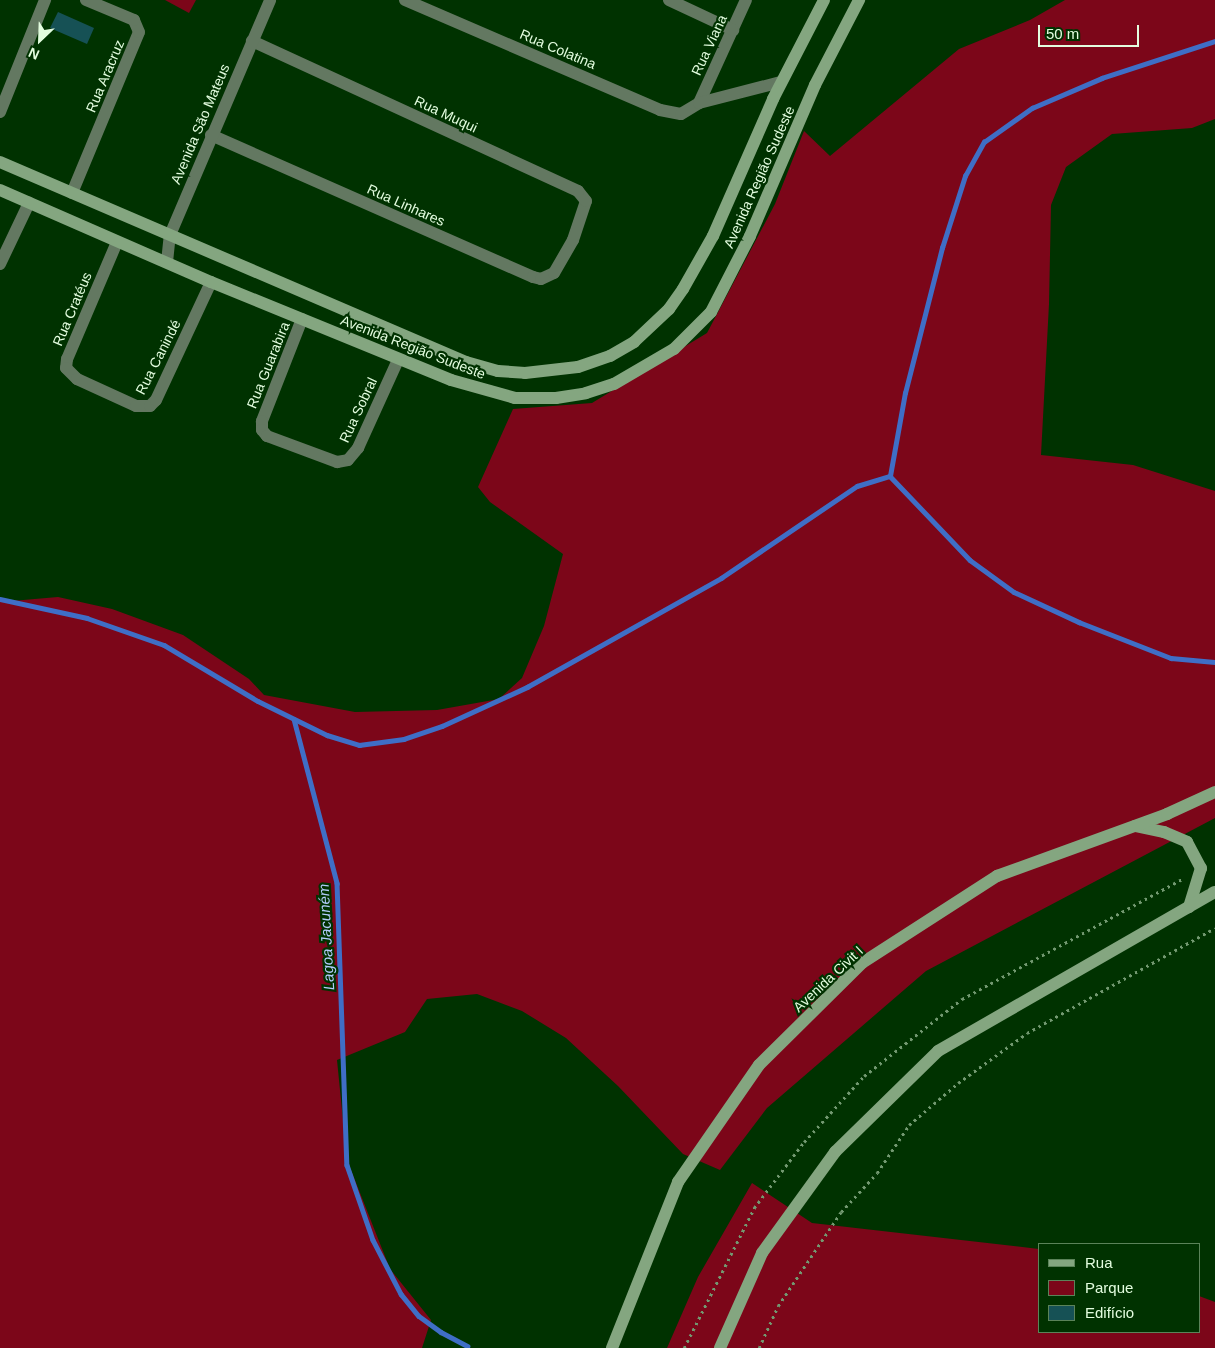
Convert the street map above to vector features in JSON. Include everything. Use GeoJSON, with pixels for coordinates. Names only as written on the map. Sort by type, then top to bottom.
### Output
{"type":"FeatureCollection","features":[{"type":"Feature","properties":{"kind":"street"},"geometry":{"type":"LineString","coordinates":[[0,112],[45,0]]}},
{"type":"Feature","properties":{"kind":"street","name":"Rua Aracruz"},"geometry":{"type":"LineString","coordinates":[[72,193],[139,32],[134,20],[86,0]]}},
{"type":"Feature","properties":{"kind":"street","name":"Avenida São Mateus"},"geometry":{"type":"LineString","coordinates":[[167,262],[170,235],[270,0]]}},
{"type":"Feature","properties":{"kind":"street","name":"Rua Colatina"},"geometry":{"type":"LineString","coordinates":[[405,0],[660,110],[682,114],[699,103],[781,82]]}},
{"type":"Feature","properties":{"kind":"street"},"geometry":{"type":"LineString","coordinates":[[669,0],[734,30]]}},
{"type":"Feature","properties":{"kind":"street","name":"Rua Viana"},"geometry":{"type":"LineString","coordinates":[[699,103],[734,30],[746,0]]}},
{"type":"Feature","properties":{"kind":"street","name":"Avenida Região Sudeste"},"geometry":{"type":"LineString","coordinates":[[0,162],[330,306],[466,362],[498,371],[552,371],[578,367],[610,356],[634,342],[653,325],[683,289],[713,236],[781,82],[824,0]]}},
{"type":"Feature","properties":{"kind":"street","name":"Avenida Região Sudeste"},"geometry":{"type":"LineString","coordinates":[[0,190],[117,242],[398,360],[489,392],[516,398],[556,398],[614,384],[674,349],[711,312],[726,285],[822,70],[859,0]]}},
{"type":"Feature","properties":{"kind":"street","name":"Rua Muqui"},"geometry":{"type":"LineString","coordinates":[[252,41],[578,191],[586,201],[573,240]]}},
{"type":"Feature","properties":{"kind":"street","name":"Rua Linhares"},"geometry":{"type":"LineString","coordinates":[[211,135],[533,277],[541,278],[554,274],[573,240]]}},
{"type":"Feature","properties":{"kind":"street"},"geometry":{"type":"LineString","coordinates":[[0,264],[28,203]]}},
{"type":"Feature","properties":{"kind":"street","name":"Rua Cratéus"},"geometry":{"type":"LineString","coordinates":[[110,394],[77,378],[67,370],[66,364],[117,242]]}},
{"type":"Feature","properties":{"kind":"street","name":"Rua Canindé"},"geometry":{"type":"LineString","coordinates":[[110,394],[136,406],[153,404],[211,282]]}},
{"type":"Feature","properties":{"kind":"street"},"geometry":{"type":"LineString","coordinates":[[320,327],[330,306]]}},
{"type":"Feature","properties":{"kind":"street","name":"Rua Guarabira"},"geometry":{"type":"LineString","coordinates":[[302,319],[261,425],[267,436],[307,453]]}},
{"type":"Feature","properties":{"kind":"street","name":"Rua Sobral"},"geometry":{"type":"LineString","coordinates":[[307,453],[337,462],[353,456],[398,360]]}},
{"type":"Feature","properties":{"kind":"street","name":"Avenida Civit I"},"geometry":{"type":"LineString","coordinates":[[612,1348],[678,1182],[759,1065],[862,963],[997,876],[1134,826],[1215,792]]}},
{"type":"Feature","properties":{"kind":"street"},"geometry":{"type":"LineString","coordinates":[[1134,826],[1164,832],[1187,842],[1201,868],[1188,907]]}},
{"type":"Feature","properties":{"kind":"street"},"geometry":{"type":"LineString","coordinates":[[720,1348],[762,1253],[830,1160],[938,1051],[1215,892]]}},
{"type":"Feature","properties":{"kind":"path"},"geometry":{"type":"LineString","coordinates":[[759,1348],[778,1306],[841,1212],[877,1173],[909,1125],[958,1083],[1027,1033],[1215,928]]}},
{"type":"Feature","properties":{"kind":"green space"},"geometry":{"type":"Polygon","coordinates":[[[165,0],[196,0],[189,13],[165,0]]]}},
{"type":"Feature","properties":{"kind":"green space"},"geometry":{"type":"Polygon","coordinates":[[[1065,0],[1215,0],[1215,119],[1192,128],[1112,134],[1066,167],[1051,205],[1049,304],[1041,455],[1133,465],[1215,491],[1215,818],[926,971],[767,1108],[720,1170],[683,1154],[618,1086],[566,1038],[522,1011],[477,994],[427,999],[405,1032],[337,1060],[347,1160],[390,1269],[431,1320],[422,1348],[0,1348],[0,602],[58,597],[112,609],[183,635],[249,679],[264,695],[355,712],[437,710],[499,699],[522,678],[544,626],[563,554],[490,502],[478,487],[513,409],[592,403],[707,333],[775,204],[804,131],[830,156],[959,49],[1030,20],[1065,0]]]}},
{"type":"Feature","properties":{"kind":"green space"},"geometry":{"type":"Polygon","coordinates":[[[752,1183],[812,1223],[1038,1249],[1038,1333],[1200,1333],[1200,1296],[1215,1302],[1215,1348],[667,1348],[698,1277],[752,1183]]]}},
{"type":"Feature","properties":{"kind":"building"},"geometry":{"type":"Polygon","coordinates":[[[58,12],[94,28],[87,44],[50,28],[58,12]]]}},
{"type":"Feature","properties":{"kind":"waterway"},"geometry":{"type":"LineString","coordinates":[[890,476],[905,393],[942,248],[965,176],[984,142],[1032,108],[1102,78],[1215,41]]}},
{"type":"Feature","properties":{"kind":"waterway"},"geometry":{"type":"LineString","coordinates":[[890,476],[970,560],[1014,592],[1079,622],[1171,658],[1215,662]]}},
{"type":"Feature","properties":{"kind":"waterway"},"geometry":{"type":"LineString","coordinates":[[0,599],[87,618],[164,645],[258,701],[327,735],[359,745],[404,739],[442,726],[527,687],[721,578],[857,486],[890,476]]}},
{"type":"Feature","properties":{"kind":"waterway","name":"Lagoa Jacuném"},"geometry":{"type":"LineString","coordinates":[[294,719],[337,883],[347,1165],[373,1240],[401,1294],[419,1316],[441,1332],[467,1346]]}}]}
